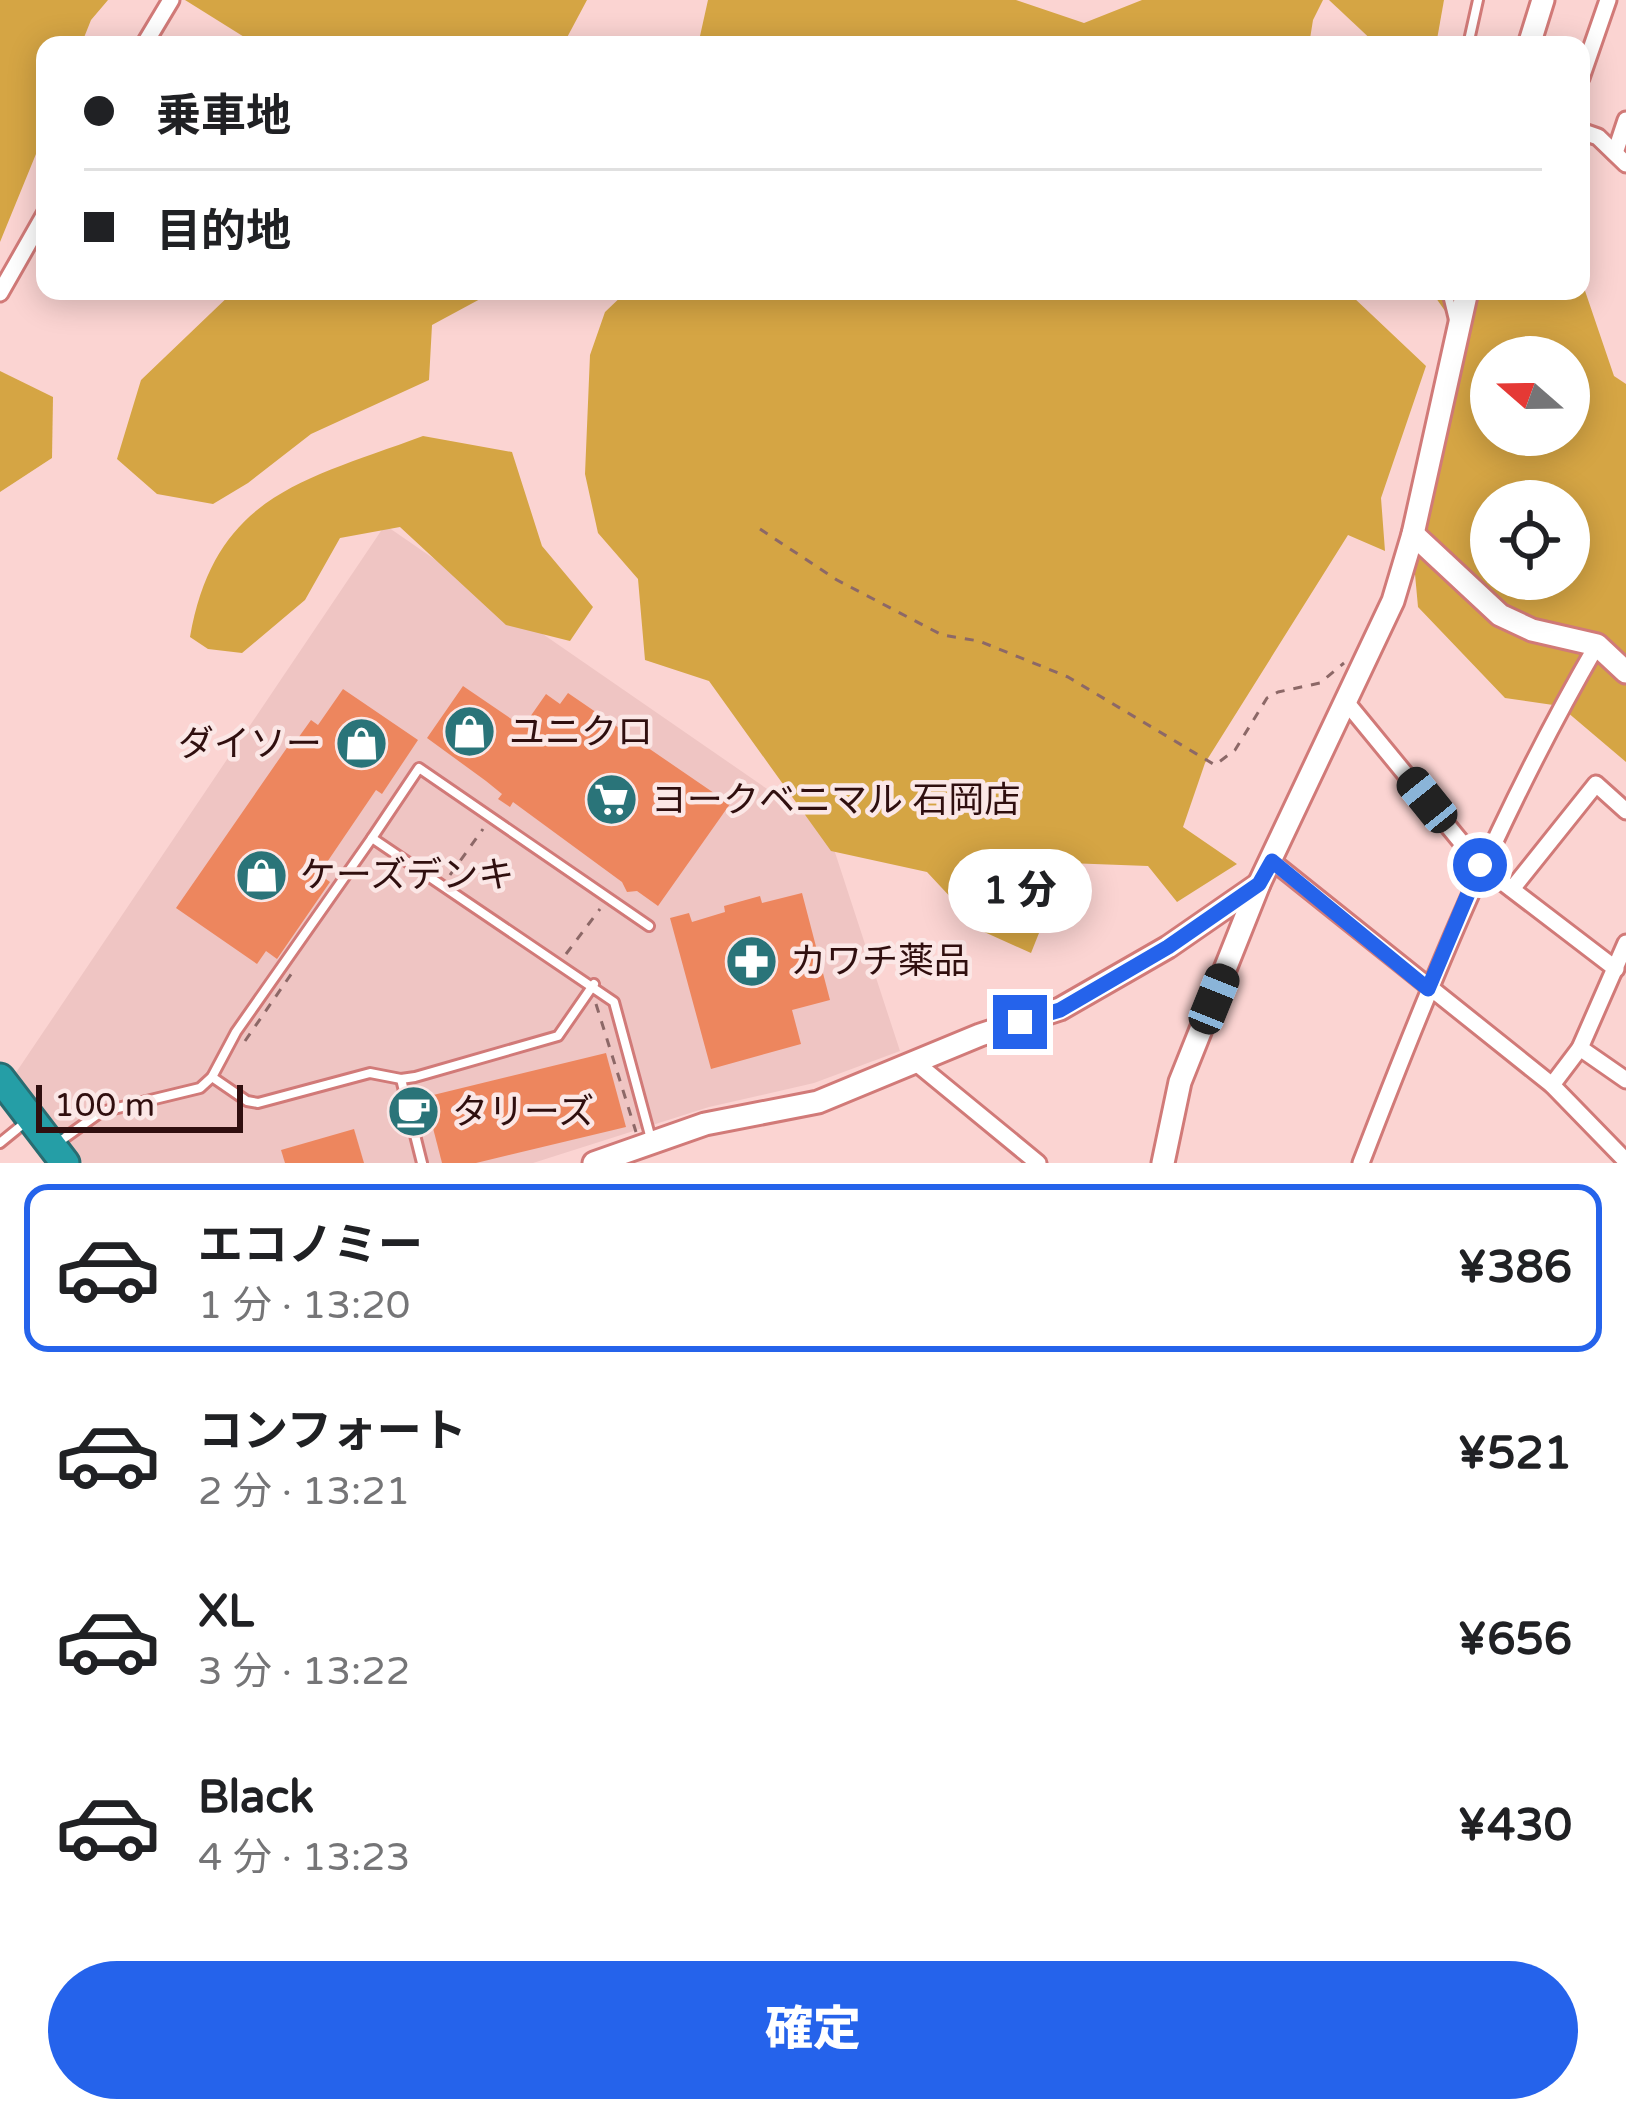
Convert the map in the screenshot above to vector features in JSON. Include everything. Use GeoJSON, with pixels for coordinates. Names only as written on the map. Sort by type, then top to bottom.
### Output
{"type":"FeatureCollection","features":[{"type":"Feature","properties":{"kind":"highway"},"geometry":{"type":"LineString","coordinates":[[0,1078],[59,1155]]}},
{"type":"Feature","properties":{"kind":"street"},"geometry":{"type":"LineString","coordinates":[[149,36],[171,0]]}},
{"type":"Feature","properties":{"kind":"street"},"geometry":{"type":"LineString","coordinates":[[1532,36],[1543,0]]}},
{"type":"Feature","properties":{"kind":"street"},"geometry":{"type":"LineString","coordinates":[[1590,52],[1608,0]]}},
{"type":"Feature","properties":{"kind":"street"},"geometry":{"type":"LineString","coordinates":[[1620,158],[1626,120]]}},
{"type":"Feature","properties":{"kind":"street"},"geometry":{"type":"LineString","coordinates":[[1590,134],[1620,158]]}},
{"type":"Feature","properties":{"kind":"street"},"geometry":{"type":"LineString","coordinates":[[0,293],[36,230]]}},
{"type":"Feature","properties":{"kind":"street"},"geometry":{"type":"LineString","coordinates":[[1168,1160],[1180,1082],[1259,884],[1393,601],[1413,534],[1465,300]]}},
{"type":"Feature","properties":{"kind":"street"},"geometry":{"type":"LineString","coordinates":[[1413,534],[1500,615],[1532,630],[1597,645],[1626,672]]}},
{"type":"Feature","properties":{"kind":"street"},"geometry":{"type":"LineString","coordinates":[[1361,1163],[1480,865],[1597,645]]}},
{"type":"Feature","properties":{"kind":"street"},"geometry":{"type":"LineString","coordinates":[[1347,703],[1480,865],[1616,969]]}},
{"type":"Feature","properties":{"kind":"street"},"geometry":{"type":"LineString","coordinates":[[1512,889],[1596,784],[1626,811]]}},
{"type":"Feature","properties":{"kind":"street"},"geometry":{"type":"LineString","coordinates":[[1272,861],[1552,1085],[1626,1161]]}},
{"type":"Feature","properties":{"kind":"street"},"geometry":{"type":"LineString","coordinates":[[594,1163],[705,1124],[818,1102],[1060,1010],[1168,947],[1259,884]]}},
{"type":"Feature","properties":{"kind":"street"},"geometry":{"type":"LineString","coordinates":[[1552,1085],[1580,1048],[1626,943]]}},
{"type":"Feature","properties":{"kind":"street"},"geometry":{"type":"LineString","coordinates":[[1580,1048],[1626,1080]]}},
{"type":"Feature","properties":{"kind":"street"},"geometry":{"type":"LineString","coordinates":[[915,1062],[1038,1163]]}},
{"type":"Feature","properties":{"kind":"lane"},"geometry":{"type":"LineString","coordinates":[[1470,36],[1478,0]]}},
{"type":"Feature","properties":{"kind":"lane"},"geometry":{"type":"LineString","coordinates":[[1449,300],[1457,333]]}},
{"type":"Feature","properties":{"kind":"lane"},"geometry":{"type":"LineString","coordinates":[[59,1155],[101,1112],[200,1088],[212,1077],[236,1032],[419,768],[649,926]]}},
{"type":"Feature","properties":{"kind":"lane"},"geometry":{"type":"LineString","coordinates":[[372,838],[594,984],[614,1002],[634,1150]]}},
{"type":"Feature","properties":{"kind":"lane"},"geometry":{"type":"LineString","coordinates":[[212,1077],[257,1102],[370,1073],[401,1079],[558,1036],[594,984]]}},
{"type":"Feature","properties":{"kind":"lane"},"geometry":{"type":"LineString","coordinates":[[401,1079],[422,1163]]}},
{"type":"Feature","properties":{"kind":"lane"},"geometry":{"type":"LineString","coordinates":[[0,1143],[31,1118]]}},
{"type":"Feature","properties":{"kind":"path"},"geometry":{"type":"LineString","coordinates":[[760,529],[837,580],[942,635],[1002,648],[1068,677],[1215,765],[1235,750],[1267,698],[1320,683],[1350,659],[1368,656]]}},
{"type":"Feature","properties":{"kind":"path"},"geometry":{"type":"LineString","coordinates":[[443,884],[493,816]]}},
{"type":"Feature","properties":{"kind":"path"},"geometry":{"type":"LineString","coordinates":[[559,964],[608,897]]}},
{"type":"Feature","properties":{"kind":"path"},"geometry":{"type":"LineString","coordinates":[[586,997],[598,1005],[634,1150]]}},
{"type":"Feature","properties":{"kind":"shaded area"},"geometry":{"type":"Polygon","coordinates":[[[0,0],[108,0],[85,36],[36,36],[36,154],[0,242],[0,0]]]}},
{"type":"Feature","properties":{"kind":"shaded area"},"geometry":{"type":"Polygon","coordinates":[[[185,0],[587,0],[568,36],[243,36],[185,0]]]}},
{"type":"Feature","properties":{"kind":"shaded area"},"geometry":{"type":"Polygon","coordinates":[[[708,0],[1016,0],[1084,23],[1142,0],[1323,0],[1310,36],[700,36],[708,0]]]}},
{"type":"Feature","properties":{"kind":"shaded area"},"geometry":{"type":"Polygon","coordinates":[[[1329,0],[1444,0],[1438,36],[1367,36],[1329,0]]]}},
{"type":"Feature","properties":{"kind":"shaded area"},"geometry":{"type":"Polygon","coordinates":[[[225,300],[478,300],[432,325],[429,380],[311,434],[213,504],[157,494],[117,459],[141,380],[225,300]]]}},
{"type":"Feature","properties":{"kind":"shaded area"},"geometry":{"type":"Polygon","coordinates":[[[618,300],[1356,300],[1426,366],[1381,498],[1385,551],[1348,535],[1205,763],[1183,827],[1237,864],[1177,902],[1148,866],[1067,863],[1031,953],[982,931],[927,872],[831,851],[709,681],[645,660],[638,579],[598,533],[585,474],[590,355],[605,312],[618,300]]]}},
{"type":"Feature","properties":{"kind":"shaded area"},"geometry":{"type":"Polygon","coordinates":[[[1437,300],[1588,300],[1614,376],[1626,384],[1626,762],[1560,706],[1505,698],[1418,607],[1409,508],[1462,335],[1437,300]]]}},
{"type":"Feature","properties":{"kind":"shaded area"},"geometry":{"type":"Polygon","coordinates":[[[0,371],[53,397],[52,458],[0,492],[0,371]]]}},
{"type":"Feature","properties":{"kind":"shaded area"},"geometry":{"type":"Polygon","coordinates":[[[423,436],[512,452],[542,546],[593,607],[570,641],[506,625],[400,527],[340,538],[305,600],[242,653],[208,649],[190,637],[202,589],[220,551],[244,522],[304,481],[423,436]]]}},
{"type":"Feature","properties":{"kind":"shaded area"},"geometry":{"type":"Polygon","coordinates":[[[385,525],[828,831],[900,1051],[814,1083],[709,1107],[533,1163],[83,1163],[15,1074],[385,525]]]}},
{"type":"Feature","properties":{"kind":"building","name":"ヨークベニマル 石岡店"},"geometry":{"type":"Polygon","coordinates":[[[463,686],[523,727],[546,694],[560,704],[568,693],[730,804],[658,906],[637,891],[627,892],[622,882],[513,802],[510,807],[498,799],[502,794],[427,738],[463,686]]]}},
{"type":"Feature","properties":{"kind":"building"},"geometry":{"type":"Polygon","coordinates":[[[343,689],[418,740],[382,794],[376,790],[319,874],[330,882],[277,959],[266,951],[257,964],[176,908],[293,739],[311,720],[318,725],[343,689]]]}},
{"type":"Feature","properties":{"kind":"building","name":"カワチ薬品"},"geometry":{"type":"Polygon","coordinates":[[[802,893],[830,1000],[792,1010],[801,1044],[711,1069],[670,918],[689,913],[692,922],[760,896],[762,903],[802,893]]]}},
{"type":"Feature","properties":{"kind":"building"},"geometry":{"type":"Polygon","coordinates":[[[606,1053],[626,1127],[476,1163],[442,1163],[425,1097],[606,1053]]]}},
{"type":"Feature","properties":{"kind":"building"},"geometry":{"type":"Polygon","coordinates":[[[354,1129],[364,1163],[285,1163],[281,1150],[354,1129]]]}},
{"type":"Feature","properties":{"kind":"place","name":"ユニクロ"},"geometry":{"type":"Point","coordinates":[470,732]}},
{"type":"Feature","properties":{"kind":"place","name":"ダイソー"},"geometry":{"type":"Point","coordinates":[361,744]}},
{"type":"Feature","properties":{"kind":"place","name":"ヨークベニマル 石岡店"},"geometry":{"type":"Point","coordinates":[612,800]}},
{"type":"Feature","properties":{"kind":"place","name":"ケーズデンキ"},"geometry":{"type":"Point","coordinates":[261,875]}},
{"type":"Feature","properties":{"kind":"place","name":"カワチ薬品"},"geometry":{"type":"Point","coordinates":[751,961]}},
{"type":"Feature","properties":{"kind":"place","name":"タリーズ"},"geometry":{"type":"Point","coordinates":[413,1112]}},
{"type":"Feature","properties":{"kind":"route"},"geometry":{"type":"LineString","coordinates":[[1020,1022],[1060,1010],[1168,947],[1259,884],[1272,861],[1428,989],[1480,865]]}}]}
